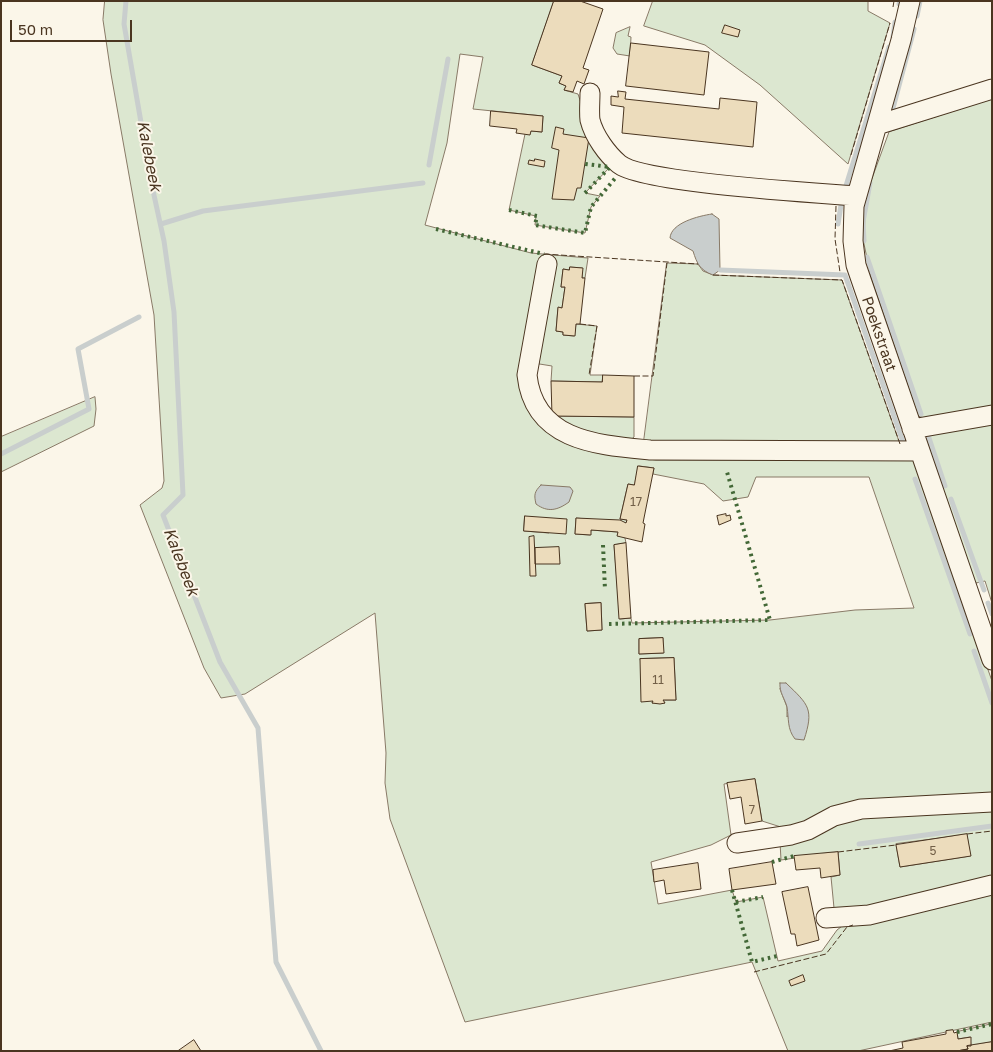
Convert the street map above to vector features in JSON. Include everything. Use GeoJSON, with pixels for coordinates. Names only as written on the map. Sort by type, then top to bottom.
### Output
{"type":"FeatureCollection","features":[{"type":"Feature","properties":{"kind":"street","name":"Poekstraat"},"geometry":{"type":"LineString","coordinates":[[910,1],[854,206],[853,240],[856,265],[992,660]]}},
{"type":"Feature","properties":{"kind":"street"},"geometry":{"type":"LineString","coordinates":[[877,125],[992,89]]}},
{"type":"Feature","properties":{"kind":"street"},"geometry":{"type":"LineString","coordinates":[[590,93],[590,120],[601,144],[620,165],[637,172],[767,189],[857,196]]}},
{"type":"Feature","properties":{"kind":"street"},"geometry":{"type":"LineString","coordinates":[[548,264],[528,375],[529,392],[540,413],[549,422],[570,436],[608,446],[650,450],[920,451]]}},
{"type":"Feature","properties":{"kind":"street"},"geometry":{"type":"LineString","coordinates":[[912,429],[992,415]]}},
{"type":"Feature","properties":{"kind":"street"},"geometry":{"type":"LineString","coordinates":[[737,842],[791,835],[808,830],[834,816],[861,809],[992,802]]}},
{"type":"Feature","properties":{"kind":"street"},"geometry":{"type":"LineString","coordinates":[[826,918],[869,916],[992,885]]}},
{"type":"Feature","properties":{"kind":"green space"},"geometry":{"type":"Polygon","coordinates":[[[105,1],[554,1],[532,65],[562,76],[559,83],[566,86],[564,90],[578,94],[592,137],[610,167],[585,193],[600,196],[591,207],[585,233],[535,225],[536,216],[509,210],[525,134],[531,131],[542,132],[543,116],[473,109],[483,57],[460,54],[447,143],[425,225],[531,253],[588,258],[585,278],[582,278],[582,268],[570,267],[569,270],[563,269],[561,287],[565,287],[562,308],[558,308],[556,331],[563,332],[563,335],[574,336],[576,324],[597,326],[590,375],[603,375],[602,382],[551,381],[552,366],[527,362],[523,398],[615,454],[656,460],[914,460],[992,681],[992,797],[835,811],[784,828],[762,821],[755,779],[724,784],[731,835],[711,845],[651,862],[658,904],[732,890],[736,902],[763,897],[778,961],[822,951],[837,930],[846,923],[992,892],[992,1022],[858,1051],[788,1051],[752,962],[465,1022],[390,819],[385,783],[386,753],[375,613],[245,694],[221,698],[204,668],[140,505],[162,488],[164,481],[154,315],[103,20],[105,1]],[[639,466],[634,485],[628,484],[620,519],[627,520],[626,523],[576,518],[575,534],[590,535],[591,530],[618,532],[625,538],[626,543],[614,545],[620,619],[631,618],[632,623],[770,620],[855,610],[914,608],[869,477],[756,477],[748,497],[723,501],[704,484],[653,474],[654,468],[639,466]],[[525,516],[524,531],[549,533],[525,516]],[[601,603],[585,604],[587,631],[602,630],[601,603]],[[663,638],[639,639],[639,654],[663,653],[663,638]],[[674,658],[640,659],[652,703],[665,703],[663,700],[676,700],[674,658]],[[786,683],[780,689],[787,707],[787,717],[799,697],[786,683]]]}},
{"type":"Feature","properties":{"kind":"green space"},"geometry":{"type":"Polygon","coordinates":[[[653,1],[868,1],[868,11],[890,23],[848,164],[760,85],[705,45],[644,26],[653,1]]]}},
{"type":"Feature","properties":{"kind":"green space"},"geometry":{"type":"Polygon","coordinates":[[[630,27],[628,36],[631,37],[630,56],[617,54],[613,48],[616,33],[630,27]]]}},
{"type":"Feature","properties":{"kind":"green space"},"geometry":{"type":"Polygon","coordinates":[[[992,99],[992,409],[927,419],[918,416],[871,277],[864,244],[865,212],[871,181],[889,132],[992,99]]]}},
{"type":"Feature","properties":{"kind":"green space"},"geometry":{"type":"Polygon","coordinates":[[[667,263],[698,264],[703,271],[713,275],[842,280],[900,444],[644,441],[667,263]]]}},
{"type":"Feature","properties":{"kind":"green space"},"geometry":{"type":"Polygon","coordinates":[[[95,397],[94,426],[1,472],[1,437],[95,397]]]}},
{"type":"Feature","properties":{"kind":"green space"},"geometry":{"type":"Polygon","coordinates":[[[552,416],[634,417],[634,437],[626,444],[568,431],[552,416]]]}},
{"type":"Feature","properties":{"kind":"green space"},"geometry":{"type":"Polygon","coordinates":[[[992,420],[992,603],[985,581],[976,583],[973,579],[927,441],[931,434],[992,420]]]}},
{"type":"Feature","properties":{"kind":"green space"},"geometry":{"type":"Polygon","coordinates":[[[992,808],[992,879],[850,912],[834,908],[831,877],[840,875],[838,852],[781,860],[780,842],[848,816],[992,808]],[[967,835],[896,844],[900,867],[970,856],[967,835]]]}},
{"type":"Feature","properties":{"kind":"green space"},"geometry":{"type":"Polygon","coordinates":[[[992,1024],[992,1042],[971,1046],[970,1037],[958,1039],[957,1032],[992,1024]]]}},
{"type":"Feature","properties":{"kind":"shaded area"},"geometry":{"type":"Polygon","coordinates":[[[712,214],[719,219],[720,270],[713,275],[700,266],[693,251],[670,238],[675,228],[680,224],[700,216],[712,214]]]}},
{"type":"Feature","properties":{"kind":"shaded area"},"geometry":{"type":"Polygon","coordinates":[[[541,485],[570,487],[573,491],[569,502],[553,509],[540,507],[536,504],[535,496],[541,485]]]}},
{"type":"Feature","properties":{"kind":"shaded area"},"geometry":{"type":"Polygon","coordinates":[[[780,683],[786,683],[800,697],[807,708],[809,721],[804,740],[795,739],[791,731],[780,683]]]}},
{"type":"Feature","properties":{"kind":"building"},"geometry":{"type":"Polygon","coordinates":[[[554,1],[580,1],[603,9],[583,68],[589,70],[584,84],[577,81],[573,92],[564,90],[566,86],[559,83],[562,76],[532,65],[554,1]]]}},
{"type":"Feature","properties":{"kind":"building"},"geometry":{"type":"Polygon","coordinates":[[[725,25],[740,30],[738,37],[722,33],[725,25]]]}},
{"type":"Feature","properties":{"kind":"building"},"geometry":{"type":"Polygon","coordinates":[[[631,43],[709,52],[704,95],[626,86],[631,43]]]}},
{"type":"Feature","properties":{"kind":"building"},"geometry":{"type":"Polygon","coordinates":[[[618,91],[626,92],[625,99],[719,109],[720,98],[757,102],[753,147],[622,133],[624,107],[611,105],[611,96],[618,97],[618,91]]]}},
{"type":"Feature","properties":{"kind":"building"},"geometry":{"type":"Polygon","coordinates":[[[491,111],[543,116],[542,132],[531,131],[530,135],[516,133],[517,129],[490,126],[491,111]]]}},
{"type":"Feature","properties":{"kind":"building"},"geometry":{"type":"Polygon","coordinates":[[[556,127],[564,129],[563,134],[589,138],[581,188],[577,188],[574,200],[552,199],[559,150],[552,148],[556,127]]]}},
{"type":"Feature","properties":{"kind":"building"},"geometry":{"type":"Polygon","coordinates":[[[535,159],[545,161],[544,167],[528,164],[529,160],[534,161],[535,159]]]}},
{"type":"Feature","properties":{"kind":"building"},"geometry":{"type":"Polygon","coordinates":[[[570,267],[583,268],[582,278],[585,278],[580,324],[576,324],[575,336],[563,335],[563,332],[556,331],[558,307],[562,308],[565,287],[561,287],[563,269],[569,270],[570,267]]]}},
{"type":"Feature","properties":{"kind":"building"},"geometry":{"type":"Polygon","coordinates":[[[603,375],[634,376],[634,417],[552,416],[551,381],[602,382],[603,375]]]}},
{"type":"Feature","properties":{"kind":"building"},"geometry":{"type":"Polygon","coordinates":[[[638,466],[654,468],[643,523],[645,524],[642,542],[617,536],[618,532],[591,530],[591,535],[575,534],[576,518],[620,520],[626,523],[627,520],[620,519],[628,484],[634,485],[638,466]]]}},
{"type":"Feature","properties":{"kind":"building"},"geometry":{"type":"Polygon","coordinates":[[[726,514],[726,516],[730,515],[731,520],[719,525],[717,516],[726,514]]]}},
{"type":"Feature","properties":{"kind":"building"},"geometry":{"type":"Polygon","coordinates":[[[525,516],[567,519],[566,534],[524,531],[525,516]]]}},
{"type":"Feature","properties":{"kind":"building"},"geometry":{"type":"Polygon","coordinates":[[[534,536],[536,576],[530,576],[529,537],[534,536]]]}},
{"type":"Feature","properties":{"kind":"building"},"geometry":{"type":"Polygon","coordinates":[[[626,543],[631,618],[619,619],[614,545],[626,543]]]}},
{"type":"Feature","properties":{"kind":"building"},"geometry":{"type":"Polygon","coordinates":[[[559,547],[560,564],[535,564],[535,548],[559,547]]]}},
{"type":"Feature","properties":{"kind":"building"},"geometry":{"type":"Polygon","coordinates":[[[601,603],[602,630],[587,631],[585,604],[601,603]]]}},
{"type":"Feature","properties":{"kind":"building"},"geometry":{"type":"Polygon","coordinates":[[[663,638],[664,653],[639,654],[639,639],[663,638]]]}},
{"type":"Feature","properties":{"kind":"building"},"geometry":{"type":"Polygon","coordinates":[[[674,658],[676,700],[663,700],[665,703],[660,704],[652,703],[653,701],[641,702],[640,659],[674,658]]]}},
{"type":"Feature","properties":{"kind":"building"},"geometry":{"type":"Polygon","coordinates":[[[755,779],[762,821],[745,824],[741,797],[730,799],[727,783],[755,779]]]}},
{"type":"Feature","properties":{"kind":"building"},"geometry":{"type":"Polygon","coordinates":[[[967,834],[971,856],[900,867],[896,845],[967,834]]]}},
{"type":"Feature","properties":{"kind":"building"},"geometry":{"type":"Polygon","coordinates":[[[838,852],[840,875],[821,878],[820,868],[796,870],[794,856],[838,852]]]}},
{"type":"Feature","properties":{"kind":"building"},"geometry":{"type":"Polygon","coordinates":[[[772,862],[776,884],[732,890],[729,869],[772,862]]]}},
{"type":"Feature","properties":{"kind":"building"},"geometry":{"type":"Polygon","coordinates":[[[698,863],[701,889],[666,894],[664,880],[654,882],[653,870],[698,863]]]}},
{"type":"Feature","properties":{"kind":"building"},"geometry":{"type":"Polygon","coordinates":[[[808,887],[819,940],[797,946],[795,934],[791,934],[782,892],[808,887]]]}},
{"type":"Feature","properties":{"kind":"building"},"geometry":{"type":"Polygon","coordinates":[[[803,975],[805,981],[791,986],[789,981],[803,975]]]}},
{"type":"Feature","properties":{"kind":"building"},"geometry":{"type":"Polygon","coordinates":[[[953,1030],[954,1033],[957,1032],[958,1039],[971,1037],[971,1046],[967,1046],[968,1049],[957,1051],[889,1051],[903,1048],[902,1042],[946,1034],[946,1031],[953,1030]]]}},
{"type":"Feature","properties":{"kind":"building"},"geometry":{"type":"Polygon","coordinates":[[[194,1040],[201,1051],[178,1051],[194,1040]]]}},
{"type":"Feature","properties":{"kind":"building"},"geometry":{"type":"Polygon","coordinates":[[[992,1042],[992,1051],[957,1051],[968,1049],[967,1046],[992,1042]]]}},
{"type":"Feature","properties":{"kind":"waterway","name":"Kalebeek"},"geometry":{"type":"LineString","coordinates":[[126,1],[124,24],[152,186],[164,241],[174,312],[183,495],[163,515],[220,662],[258,728],[276,962],[321,1051]]}},
{"type":"Feature","properties":{"kind":"waterway"},"geometry":{"type":"LineString","coordinates":[[917,16],[920,1]]}},
{"type":"Feature","properties":{"kind":"waterway"},"geometry":{"type":"LineString","coordinates":[[893,37],[895,22]]}},
{"type":"Feature","properties":{"kind":"waterway"},"geometry":{"type":"LineString","coordinates":[[893,108],[914,29]]}},
{"type":"Feature","properties":{"kind":"waterway"},"geometry":{"type":"LineString","coordinates":[[845,189],[889,47]]}},
{"type":"Feature","properties":{"kind":"waterway"},"geometry":{"type":"LineString","coordinates":[[429,165],[448,59]]}},
{"type":"Feature","properties":{"kind":"waterway"},"geometry":{"type":"LineString","coordinates":[[161,224],[203,211],[423,183]]}},
{"type":"Feature","properties":{"kind":"waterway"},"geometry":{"type":"LineString","coordinates":[[864,241],[863,222],[870,183]]}},
{"type":"Feature","properties":{"kind":"waterway"},"geometry":{"type":"LineString","coordinates":[[838,224],[841,205]]}},
{"type":"Feature","properties":{"kind":"waterway"},"geometry":{"type":"LineString","coordinates":[[867,257],[921,414]]}},
{"type":"Feature","properties":{"kind":"waterway"},"geometry":{"type":"LineString","coordinates":[[720,270],[845,275],[904,445]]}},
{"type":"Feature","properties":{"kind":"waterway"},"geometry":{"type":"LineString","coordinates":[[1,454],[89,409],[78,349],[139,317]]}},
{"type":"Feature","properties":{"kind":"waterway"},"geometry":{"type":"LineString","coordinates":[[928,435],[945,486]]}},
{"type":"Feature","properties":{"kind":"waterway"},"geometry":{"type":"LineString","coordinates":[[915,479],[970,634]]}},
{"type":"Feature","properties":{"kind":"waterway"},"geometry":{"type":"LineString","coordinates":[[951,499],[984,590]]}},
{"type":"Feature","properties":{"kind":"waterway"},"geometry":{"type":"LineString","coordinates":[[988,603],[992,614]]}},
{"type":"Feature","properties":{"kind":"waterway"},"geometry":{"type":"LineString","coordinates":[[974,651],[992,703]]}},
{"type":"Feature","properties":{"kind":"waterway"},"geometry":{"type":"LineString","coordinates":[[859,844],[992,826]]}},
{"type":"Feature","properties":{"kind":"hedge"},"geometry":{"type":"LineString","coordinates":[[585,164],[610,167],[585,193]]}},
{"type":"Feature","properties":{"kind":"hedge"},"geometry":{"type":"LineString","coordinates":[[509,210],[537,216],[535,225],[585,233],[591,207],[617,176]]}},
{"type":"Feature","properties":{"kind":"hedge"},"geometry":{"type":"LineString","coordinates":[[436,229],[544,254]]}},
{"type":"Feature","properties":{"kind":"hedge"},"geometry":{"type":"LineString","coordinates":[[609,624],[770,620],[727,472]]}},
{"type":"Feature","properties":{"kind":"hedge"},"geometry":{"type":"LineString","coordinates":[[603,545],[605,590]]}},
{"type":"Feature","properties":{"kind":"hedge"},"geometry":{"type":"LineString","coordinates":[[772,862],[794,856]]}},
{"type":"Feature","properties":{"kind":"hedge"},"geometry":{"type":"LineString","coordinates":[[732,890],[752,962],[777,956]]}},
{"type":"Feature","properties":{"kind":"hedge"},"geometry":{"type":"LineString","coordinates":[[736,902],[763,897]]}},
{"type":"Feature","properties":{"kind":"hedge"},"geometry":{"type":"LineString","coordinates":[[957,1032],[992,1024]]}},
{"type":"Feature","properties":{"kind":"fence"},"geometry":{"type":"LineString","coordinates":[[893,7],[894,1]]}},
{"type":"Feature","properties":{"kind":"fence"},"geometry":{"type":"LineString","coordinates":[[851,155],[890,23]]}},
{"type":"Feature","properties":{"kind":"fence"},"geometry":{"type":"LineString","coordinates":[[836,206],[835,239],[840,272]]}},
{"type":"Feature","properties":{"kind":"fence"},"geometry":{"type":"LineString","coordinates":[[544,254],[698,264]]}},
{"type":"Feature","properties":{"kind":"fence"},"geometry":{"type":"LineString","coordinates":[[634,376],[653,376],[667,263]]}},
{"type":"Feature","properties":{"kind":"fence"},"geometry":{"type":"LineString","coordinates":[[713,275],[842,280],[900,444]]}},
{"type":"Feature","properties":{"kind":"fence"},"geometry":{"type":"LineString","coordinates":[[580,324],[597,326],[589,375]]}},
{"type":"Feature","properties":{"kind":"fence"},"geometry":{"type":"LineString","coordinates":[[967,834],[992,831]]}},
{"type":"Feature","properties":{"kind":"fence"},"geometry":{"type":"LineString","coordinates":[[838,852],[896,845]]}},
{"type":"Feature","properties":{"kind":"fence"},"geometry":{"type":"LineString","coordinates":[[754,972],[826,954],[847,927],[853,925]]}}]}
